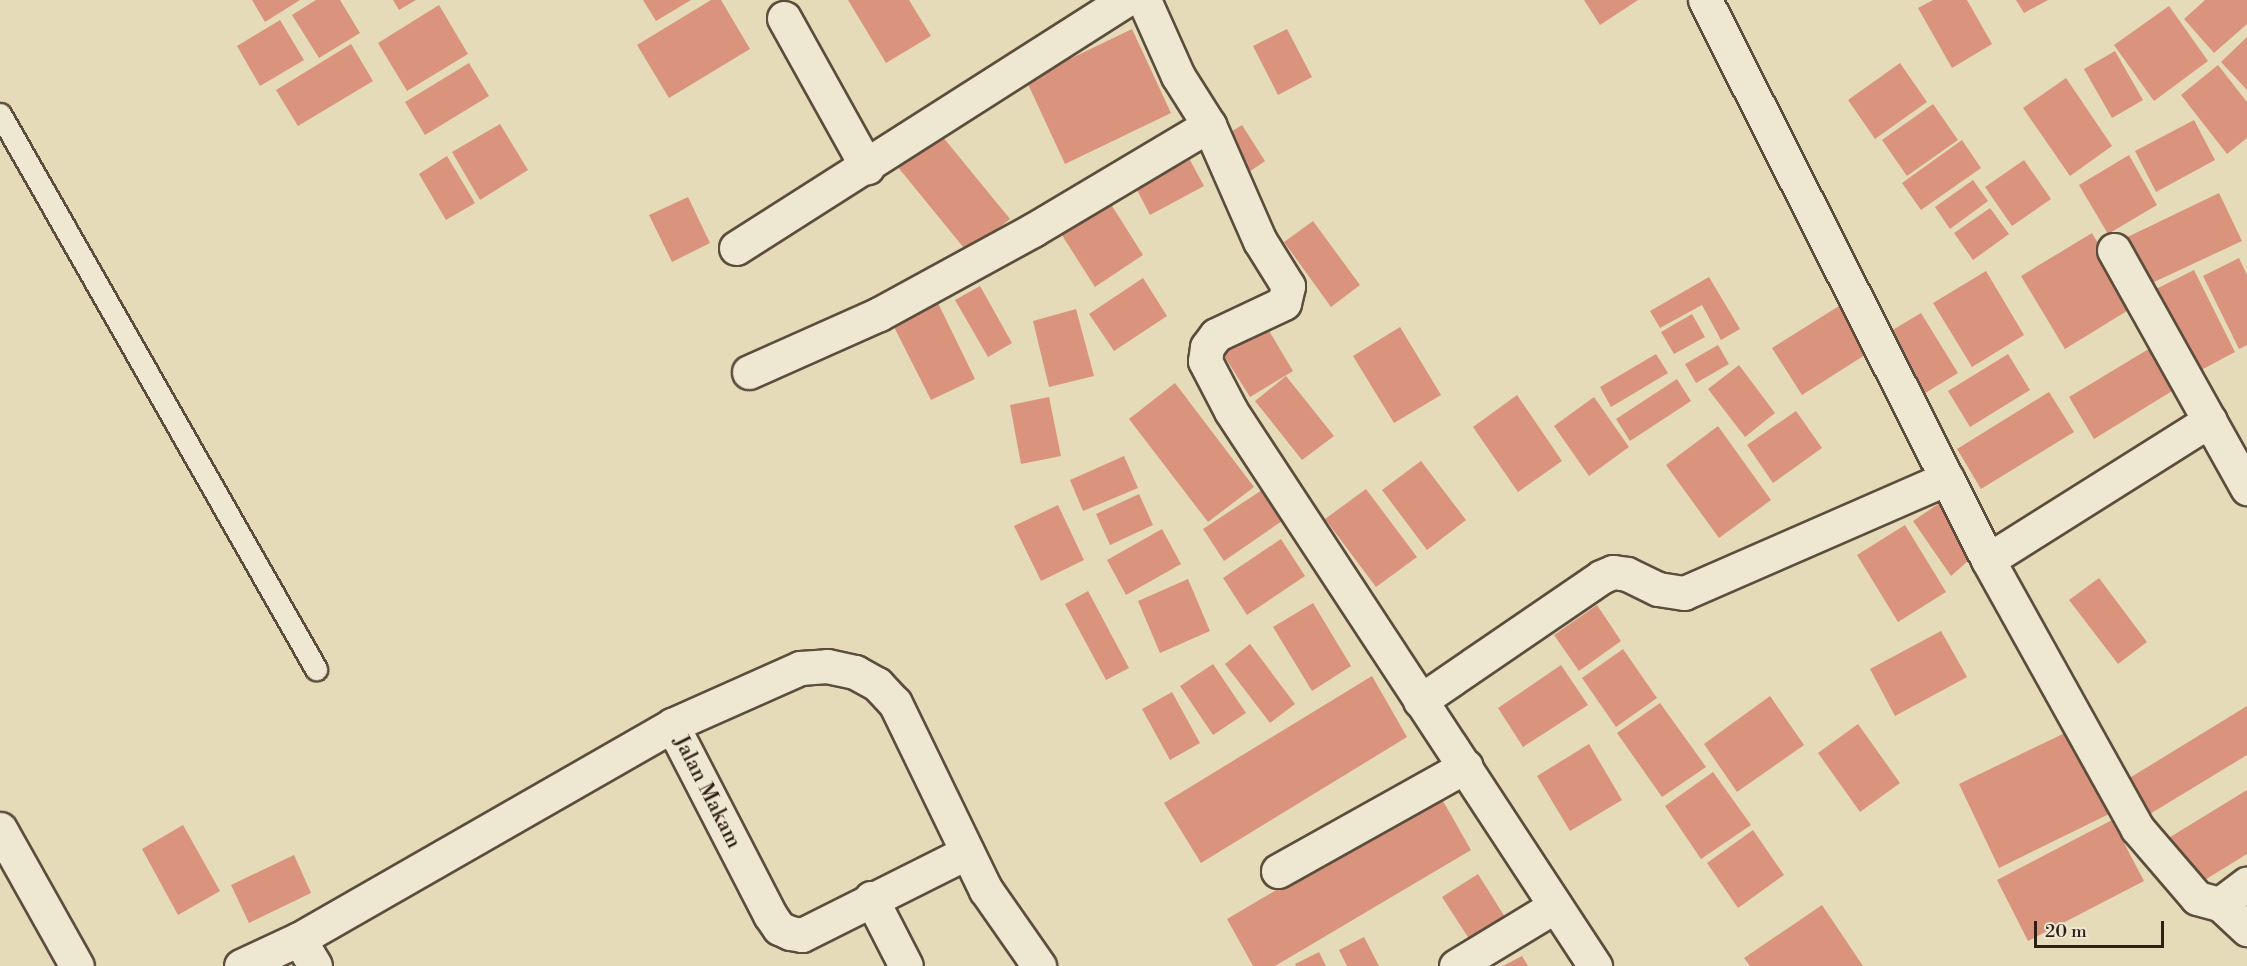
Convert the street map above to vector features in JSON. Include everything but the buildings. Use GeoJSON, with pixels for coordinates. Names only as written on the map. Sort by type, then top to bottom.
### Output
{"type":"FeatureCollection","features":[{"type":"Feature","properties":{"kind":"street"},"geometry":{"type":"LineString","coordinates":[[736,248],[867,167],[1126,0]]}},
{"type":"Feature","properties":{"kind":"street"},"geometry":{"type":"LineString","coordinates":[[1144,0],[1178,76],[1209,125],[1260,242],[1288,286],[1284,303],[1216,335],[1207,347],[1205,361],[1231,411],[1420,701],[1466,766],[1595,966]]}},
{"type":"Feature","properties":{"kind":"street"},"geometry":{"type":"LineString","coordinates":[[1705,0],[1988,560],[2137,828],[2196,898],[2220,904],[2247,929]]}},
{"type":"Feature","properties":{"kind":"street"},"geometry":{"type":"LineString","coordinates":[[784,18],[867,167]]}},
{"type":"Feature","properties":{"kind":"street"},"geometry":{"type":"LineString","coordinates":[[749,372],[879,314],[1033,230],[1209,125]]}},
{"type":"Feature","properties":{"kind":"street"},"geometry":{"type":"LineString","coordinates":[[2114,250],[2247,488]]}},
{"type":"Feature","properties":{"kind":"street"},"geometry":{"type":"LineString","coordinates":[[1988,560],[2210,420]]}},
{"type":"Feature","properties":{"kind":"street"},"geometry":{"type":"LineString","coordinates":[[1420,701],[1601,577],[1613,572],[1627,574],[1658,589],[1684,593],[1947,478]]}},
{"type":"Feature","properties":{"kind":"street"},"geometry":{"type":"LineString","coordinates":[[672,725],[800,668],[827,666],[855,672],[877,684],[895,703],[966,853],[1005,920],[1039,966]]}},
{"type":"Feature","properties":{"kind":"street","name":"Jalan Makam"},"geometry":{"type":"LineString","coordinates":[[241,966],[307,953],[672,725],[779,928],[802,935],[871,898],[966,853]]}},
{"type":"Feature","properties":{"kind":"street"},"geometry":{"type":"LineString","coordinates":[[1278,871],[1466,766]]}},
{"type":"Feature","properties":{"kind":"street"},"geometry":{"type":"LineString","coordinates":[[0,829],[76,966]]}},
{"type":"Feature","properties":{"kind":"street"},"geometry":{"type":"LineString","coordinates":[[2220,904],[2247,884]]}},
{"type":"Feature","properties":{"kind":"street"},"geometry":{"type":"LineString","coordinates":[[871,898],[906,966]]}},
{"type":"Feature","properties":{"kind":"street"},"geometry":{"type":"LineString","coordinates":[[1456,966],[1555,906]]}},
{"type":"Feature","properties":{"kind":"lane"},"geometry":{"type":"LineString","coordinates":[[0,114],[316,669]]}}]}
